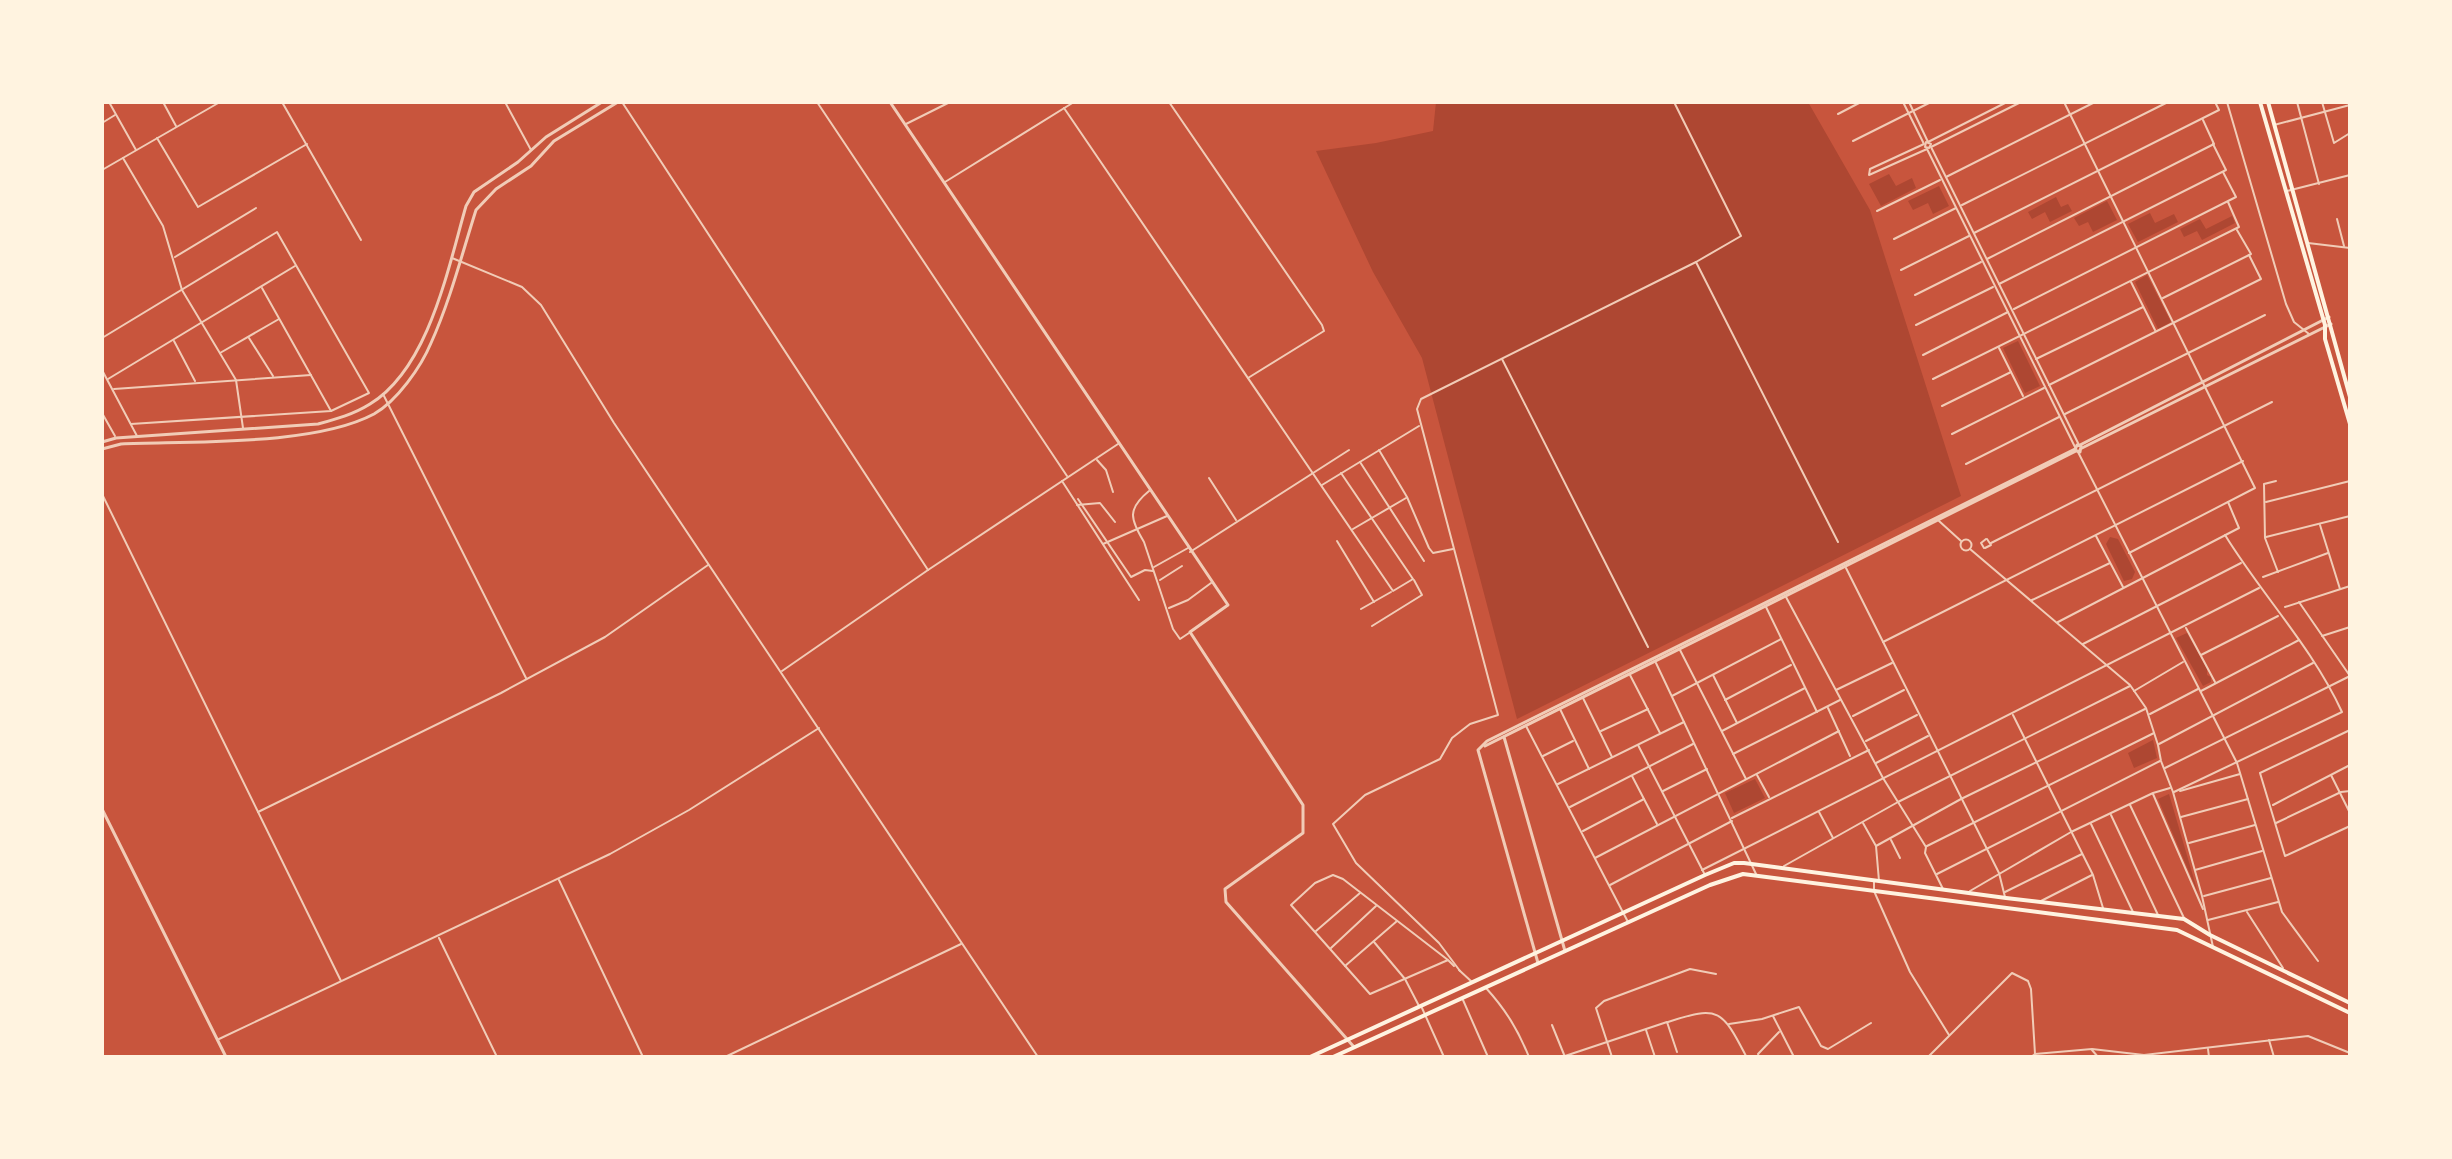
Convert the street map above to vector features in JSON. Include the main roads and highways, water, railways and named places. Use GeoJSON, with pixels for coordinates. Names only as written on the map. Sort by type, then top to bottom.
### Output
{"type":"FeatureCollection","features":[{"type":"Feature","properties":{"kind":"main road"},"geometry":{"type":"LineString","coordinates":[[2260,102],[2350,397]]}},
{"type":"Feature","properties":{"kind":"main road"},"geometry":{"type":"LineString","coordinates":[[2268,102],[2329,317],[2325,339],[2350,424]]}},
{"type":"Feature","properties":{"kind":"main road"},"geometry":{"type":"LineString","coordinates":[[1737,863],[1738,874]]}},
{"type":"Feature","properties":{"kind":"main road"},"geometry":{"type":"LineString","coordinates":[[1310,1057],[1737,863],[2184,919],[2210,935],[2350,1003]]}},
{"type":"Feature","properties":{"kind":"main road"},"geometry":{"type":"LineString","coordinates":[[1333,1057],[1738,874],[2177,930],[2350,1013]]}},
{"type":"Feature","properties":{"kind":"main road"},"geometry":{"type":"LineString","coordinates":[[1997,906],[1998,897]]}},
{"type":"Feature","properties":{"kind":"main road"},"geometry":{"type":"LineString","coordinates":[[2232,956],[2235,947]]}}]}
